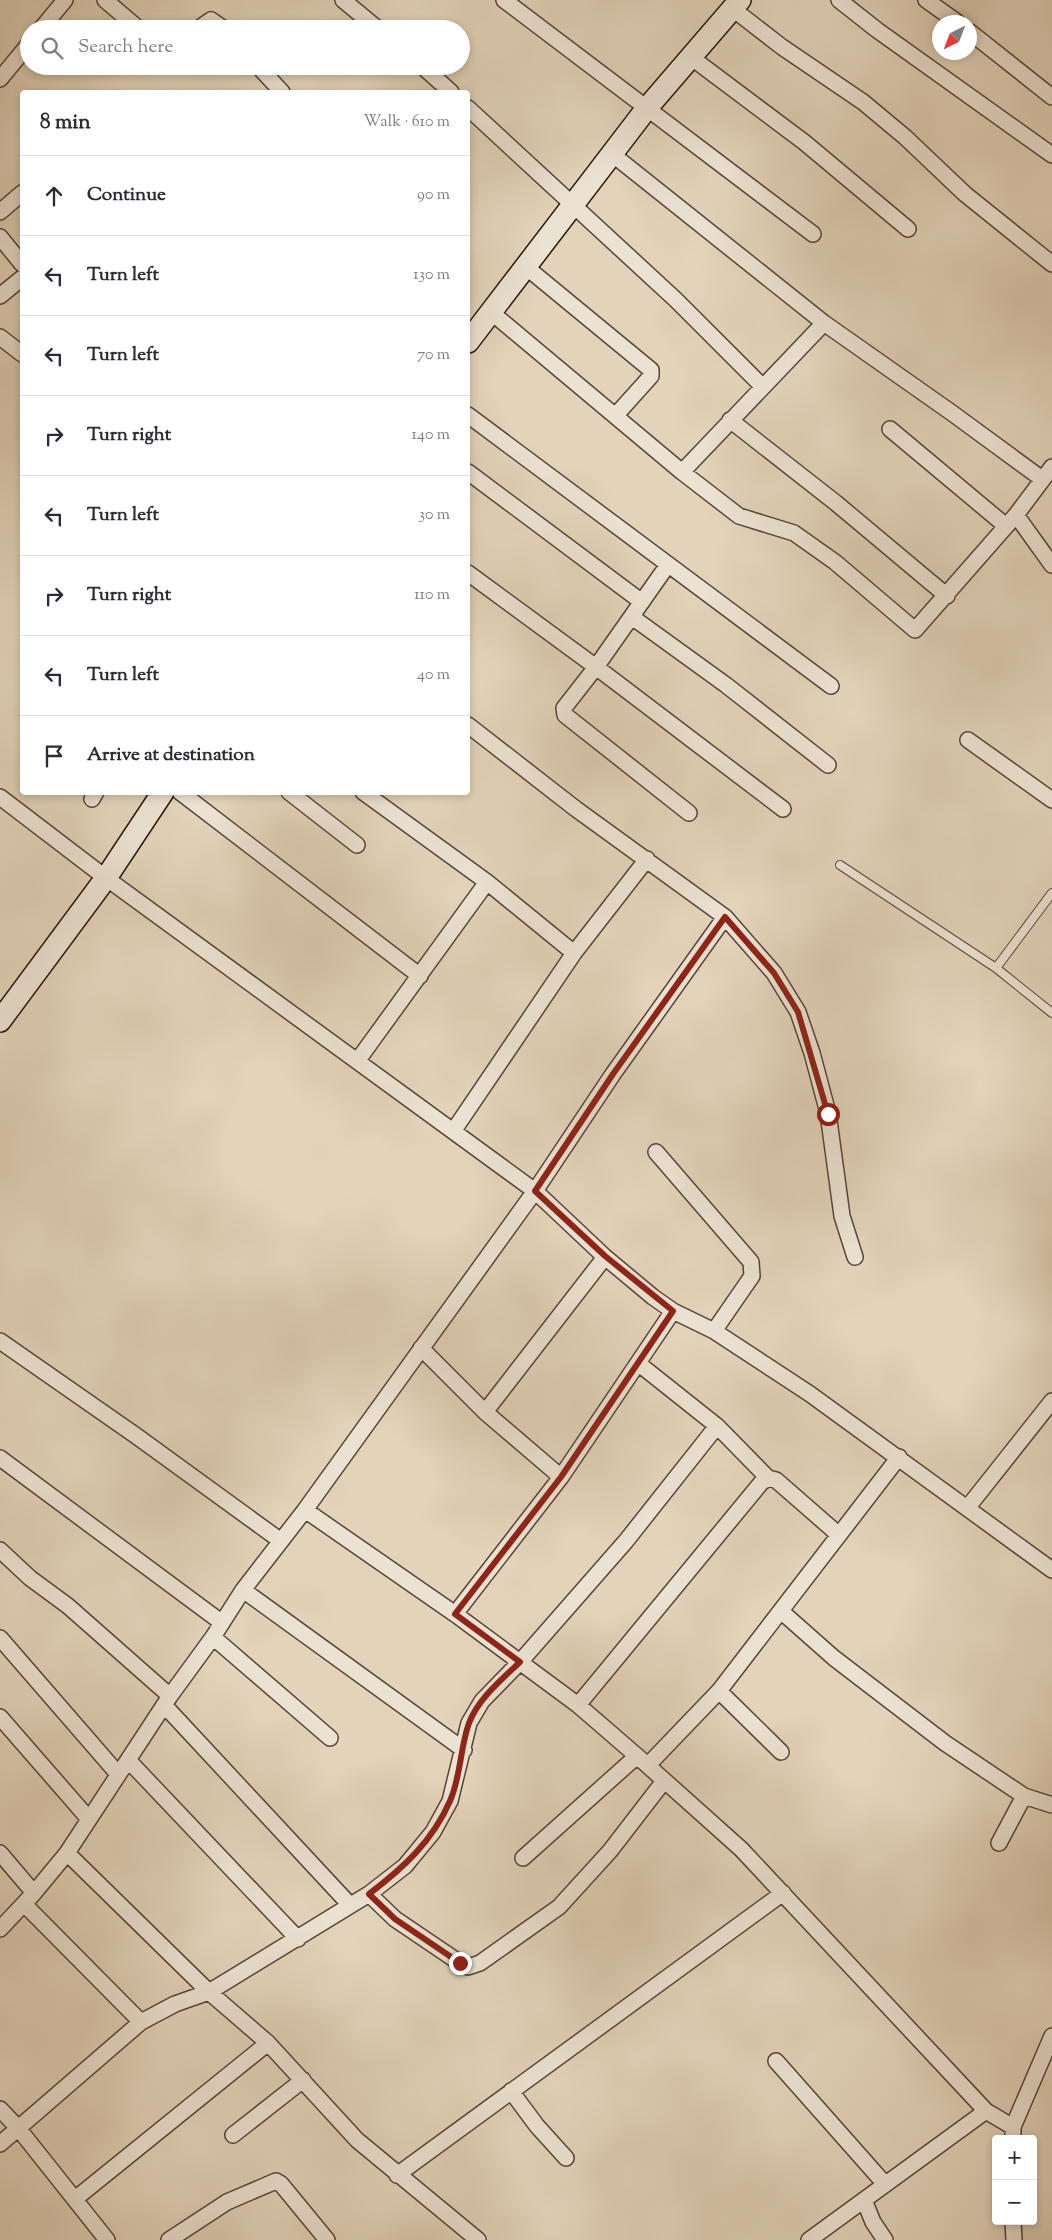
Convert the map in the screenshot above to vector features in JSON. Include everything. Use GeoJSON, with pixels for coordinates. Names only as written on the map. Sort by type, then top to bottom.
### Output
{"type":"FeatureCollection","features":[{"type":"Feature","properties":{"kind":"street"},"geometry":{"type":"LineString","coordinates":[[48,20],[65,0]]}},
{"type":"Feature","properties":{"kind":"street"},"geometry":{"type":"LineString","coordinates":[[105,0],[128,20]]}},
{"type":"Feature","properties":{"kind":"street"},"geometry":{"type":"LineString","coordinates":[[343,0],[367,20]]}},
{"type":"Feature","properties":{"kind":"street"},"geometry":{"type":"LineString","coordinates":[[504,0],[813,234]]}},
{"type":"Feature","properties":{"kind":"street"},"geometry":{"type":"LineString","coordinates":[[839,0],[877,30],[1052,155]]}},
{"type":"Feature","properties":{"kind":"street"},"geometry":{"type":"LineString","coordinates":[[926,0],[947,15]]}},
{"type":"Feature","properties":{"kind":"street"},"geometry":{"type":"LineString","coordinates":[[470,339],[574,206],[647,108],[737,5],[782,47],[863,102],[905,137],[965,194],[1052,264]]}},
{"type":"Feature","properties":{"kind":"street"},"geometry":{"type":"LineString","coordinates":[[977,38],[1052,97]]}},
{"type":"Feature","properties":{"kind":"street"},"geometry":{"type":"LineString","coordinates":[[0,79],[20,55]]}},
{"type":"Feature","properties":{"kind":"street"},"geometry":{"type":"LineString","coordinates":[[692,58],[804,142],[908,229]]}},
{"type":"Feature","properties":{"kind":"street"},"geometry":{"type":"LineString","coordinates":[[266,75],[280,90]]}},
{"type":"Feature","properties":{"kind":"street"},"geometry":{"type":"LineString","coordinates":[[432,75],[449,90]]}},
{"type":"Feature","properties":{"kind":"street"},"geometry":{"type":"LineString","coordinates":[[470,110],[676,300],[763,387]]}},
{"type":"Feature","properties":{"kind":"street"},"geometry":{"type":"LineString","coordinates":[[612,154],[824,323],[952,413],[1042,480]]}},
{"type":"Feature","properties":{"kind":"street"},"geometry":{"type":"LineString","coordinates":[[0,212],[20,195]]}},
{"type":"Feature","properties":{"kind":"street"},"geometry":{"type":"LineString","coordinates":[[0,237],[20,262]]}},
{"type":"Feature","properties":{"kind":"street"},"geometry":{"type":"LineString","coordinates":[[526,267],[651,370],[651,376],[616,415]]}},
{"type":"Feature","properties":{"kind":"street"},"geometry":{"type":"LineString","coordinates":[[0,296],[20,280]]}},
{"type":"Feature","properties":{"kind":"street"},"geometry":{"type":"LineString","coordinates":[[491,312],[682,472],[739,516],[788,531],[800,537],[836,562],[915,630],[947,596],[1011,520],[1052,467]]}},
{"type":"Feature","properties":{"kind":"street"},"geometry":{"type":"LineString","coordinates":[[682,472],[824,323]]}},
{"type":"Feature","properties":{"kind":"street"},"geometry":{"type":"LineString","coordinates":[[0,337],[20,352]]}},
{"type":"Feature","properties":{"kind":"street"},"geometry":{"type":"LineString","coordinates":[[470,417],[667,566],[831,686]]}},
{"type":"Feature","properties":{"kind":"street"},"geometry":{"type":"LineString","coordinates":[[730,420],[836,503],[947,596]]}},
{"type":"Feature","properties":{"kind":"street"},"geometry":{"type":"LineString","coordinates":[[890,429],[1011,520],[1052,565]]}},
{"type":"Feature","properties":{"kind":"street"},"geometry":{"type":"LineString","coordinates":[[470,473],[642,602]]}},
{"type":"Feature","properties":{"kind":"street"},"geometry":{"type":"LineString","coordinates":[[667,566],[596,667],[564,708],[565,715],[689,813]]}},
{"type":"Feature","properties":{"kind":"street"},"geometry":{"type":"LineString","coordinates":[[470,574],[596,667],[783,809]]}},
{"type":"Feature","properties":{"kind":"street"},"geometry":{"type":"LineString","coordinates":[[632,617],[726,685],[828,765]]}},
{"type":"Feature","properties":{"kind":"street"},"geometry":{"type":"LineString","coordinates":[[470,728],[576,809],[725,917],[774,973],[798,1012],[828,1114],[842,1216],[855,1257]]}},
{"type":"Feature","properties":{"kind":"street"},"geometry":{"type":"LineString","coordinates":[[968,740],[1052,800]]}},
{"type":"Feature","properties":{"kind":"street"},"geometry":{"type":"LineString","coordinates":[[0,1022],[106,878],[161,795]]}},
{"type":"Feature","properties":{"kind":"street"},"geometry":{"type":"LineString","coordinates":[[184,795],[420,976]]}},
{"type":"Feature","properties":{"kind":"street"},"geometry":{"type":"LineString","coordinates":[[293,795],[357,845]]}},
{"type":"Feature","properties":{"kind":"street"},"geometry":{"type":"LineString","coordinates":[[367,795],[487,882],[574,953]]}},
{"type":"Feature","properties":{"kind":"street"},"geometry":{"type":"LineString","coordinates":[[0,797],[106,878],[454,1130],[535,1191],[605,1256],[673,1311],[714,1331],[810,1394],[900,1457],[1052,1570]]}},
{"type":"Feature","properties":{"kind":"street"},"geometry":{"type":"LineString","coordinates":[[454,1130],[574,953],[647,859]]}},
{"type":"Feature","properties":{"kind":"street"},"geometry":{"type":"LineString","coordinates":[[358,1060],[487,882]]}},
{"type":"Feature","properties":{"kind":"street"},"geometry":{"type":"LineString","coordinates":[[0,1929],[67,1854],[88,1818],[213,1637],[243,1590],[305,1510],[535,1191],[613,1074],[725,917]]}},
{"type":"Feature","properties":{"kind":"street"},"geometry":{"type":"LineString","coordinates":[[656,1152],[751,1262],[752,1276],[714,1331]]}},
{"type":"Feature","properties":{"kind":"street"},"geometry":{"type":"LineString","coordinates":[[485,1412],[605,1256]]}},
{"type":"Feature","properties":{"kind":"street"},"geometry":{"type":"LineString","coordinates":[[455,1614],[561,1477],[673,1311]]}},
{"type":"Feature","properties":{"kind":"street"},"geometry":{"type":"LineString","coordinates":[[0,1341],[135,1435],[281,1541]]}},
{"type":"Feature","properties":{"kind":"street"},"geometry":{"type":"LineString","coordinates":[[421,1348],[485,1412],[561,1477]]}},
{"type":"Feature","properties":{"kind":"street"},"geometry":{"type":"LineString","coordinates":[[639,1364],[717,1426],[768,1478],[776,1480],[839,1535]]}},
{"type":"Feature","properties":{"kind":"street"},"geometry":{"type":"LineString","coordinates":[[968,1507],[1052,1400]]}},
{"type":"Feature","properties":{"kind":"street"},"geometry":{"type":"LineString","coordinates":[[0,2144],[141,2022],[175,2004],[209,1992],[369,1894],[405,1866],[433,1832],[450,1801],[464,1750],[469,1723],[482,1701],[520,1662],[626,1541],[717,1426]]}},
{"type":"Feature","properties":{"kind":"street"},"geometry":{"type":"LineString","coordinates":[[524,1858],[642,1761],[719,1691],[900,1457]]}},
{"type":"Feature","properties":{"kind":"street"},"geometry":{"type":"LineString","coordinates":[[0,1458],[221,1622]]}},
{"type":"Feature","properties":{"kind":"street"},"geometry":{"type":"LineString","coordinates":[[578,1705],[760,1483],[768,1478]]}},
{"type":"Feature","properties":{"kind":"street"},"geometry":{"type":"LineString","coordinates":[[305,1510],[455,1614],[578,1705],[642,1761],[741,1849],[986,2111],[1013,2133],[1052,2036]]}},
{"type":"Feature","properties":{"kind":"street"},"geometry":{"type":"LineString","coordinates":[[0,1550],[30,1578],[68,1606],[167,1701],[350,1905]]}},
{"type":"Feature","properties":{"kind":"street"},"geometry":{"type":"LineString","coordinates":[[243,1590],[464,1750]]}},
{"type":"Feature","properties":{"kind":"street"},"geometry":{"type":"LineString","coordinates":[[782,1612],[834,1658],[945,1743],[1024,1796],[1052,1806]]}},
{"type":"Feature","properties":{"kind":"street"},"geometry":{"type":"LineString","coordinates":[[213,1637],[330,1738]]}},
{"type":"Feature","properties":{"kind":"street"},"geometry":{"type":"LineString","coordinates":[[0,1638],[118,1774]]}},
{"type":"Feature","properties":{"kind":"street"},"geometry":{"type":"LineString","coordinates":[[719,1691],[781,1752]]}},
{"type":"Feature","properties":{"kind":"street"},"geometry":{"type":"LineString","coordinates":[[0,1717],[88,1818]]}},
{"type":"Feature","properties":{"kind":"street"},"geometry":{"type":"LineString","coordinates":[[128,1760],[298,1939]]}},
{"type":"Feature","properties":{"kind":"street"},"geometry":{"type":"LineString","coordinates":[[369,1894],[395,1919],[460,1963],[468,1967],[480,1963],[559,1907],[610,1851],[664,1781]]}},
{"type":"Feature","properties":{"kind":"street"},"geometry":{"type":"LineString","coordinates":[[999,1843],[1024,1796]]}},
{"type":"Feature","properties":{"kind":"street"},"geometry":{"type":"LineString","coordinates":[[0,1853],[29,1898],[141,2022]]}},
{"type":"Feature","properties":{"kind":"street"},"geometry":{"type":"LineString","coordinates":[[67,1854],[209,1992],[268,2043],[357,2140],[477,2240]]}},
{"type":"Feature","properties":{"kind":"street"},"geometry":{"type":"LineString","coordinates":[[397,2175],[783,1893]]}},
{"type":"Feature","properties":{"kind":"street"},"geometry":{"type":"LineString","coordinates":[[75,2199],[268,2043]]}},
{"type":"Feature","properties":{"kind":"street"},"geometry":{"type":"LineString","coordinates":[[776,2061],[884,2183]]}},
{"type":"Feature","properties":{"kind":"street"},"geometry":{"type":"LineString","coordinates":[[233,2135],[302,2080]]}},
{"type":"Feature","properties":{"kind":"street"},"geometry":{"type":"LineString","coordinates":[[511,2091],[536,2126],[566,2158]]}},
{"type":"Feature","properties":{"kind":"street"},"geometry":{"type":"LineString","coordinates":[[0,2109],[18,2128],[106,2240]]}},
{"type":"Feature","properties":{"kind":"street"},"geometry":{"type":"LineString","coordinates":[[809,2240],[884,2183],[986,2111]]}},
{"type":"Feature","properties":{"kind":"street"},"geometry":{"type":"LineString","coordinates":[[169,2240],[226,2202],[276,2181],[281,2184],[327,2240]]}},
{"type":"Feature","properties":{"kind":"street"},"geometry":{"type":"LineString","coordinates":[[864,2200],[873,2222],[885,2240]]}},
{"type":"Feature","properties":{"kind":"street"},"geometry":{"type":"LineString","coordinates":[[1013,2225],[1014,2240]]}},
{"type":"Feature","properties":{"kind":"lane"},"geometry":{"type":"LineString","coordinates":[[840,865],[996,968],[1052,1013]]}},
{"type":"Feature","properties":{"kind":"lane"},"geometry":{"type":"LineString","coordinates":[[996,968],[1052,892]]}},
{"type":"Feature","properties":{"kind":"route"},"geometry":{"type":"LineString","coordinates":[[460,1963],[395,1919],[369,1894],[405,1866],[433,1832],[450,1801],[459,1773],[469,1723],[482,1701],[520,1662],[455,1614],[561,1477],[673,1311],[653,1297],[605,1256],[535,1191],[613,1074],[657,1015],[725,917],[774,973],[798,1012],[812,1053],[828,1114]]}}]}
